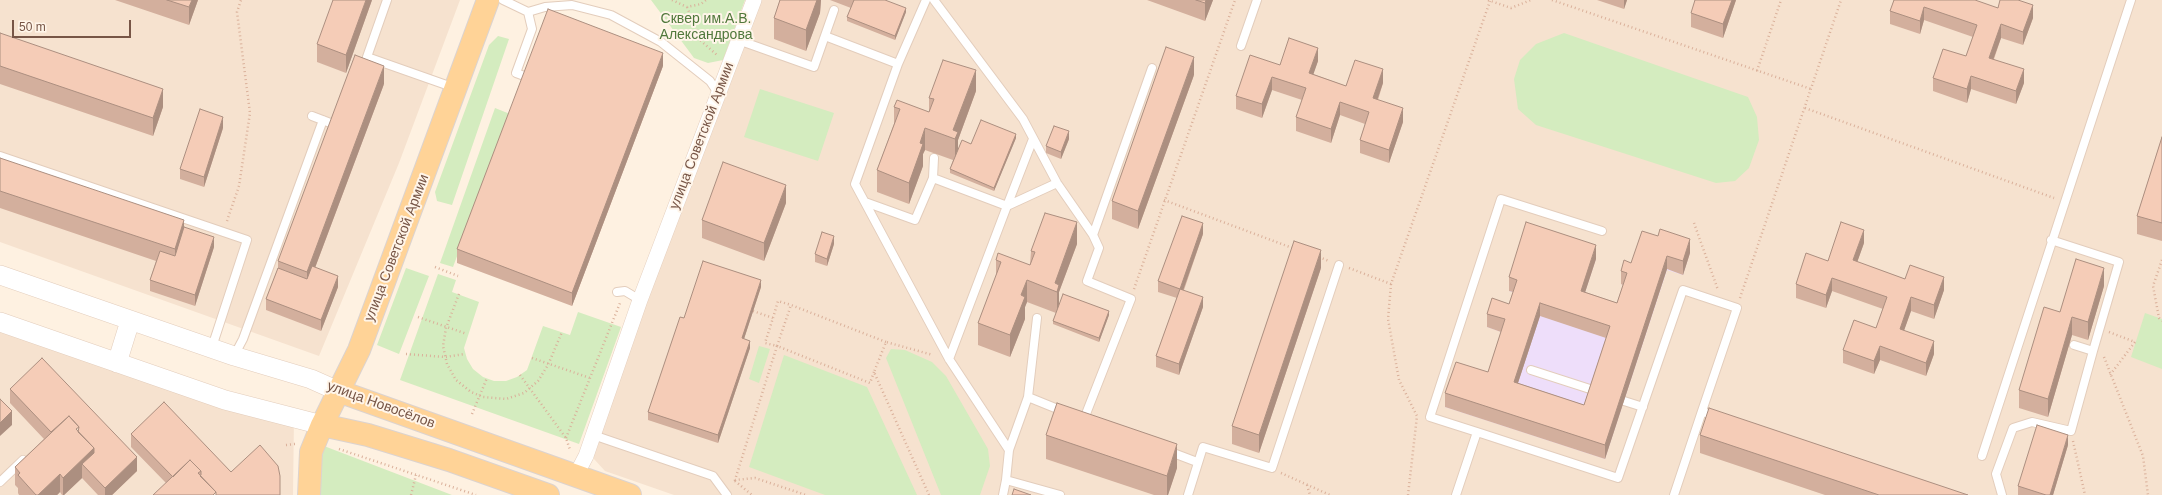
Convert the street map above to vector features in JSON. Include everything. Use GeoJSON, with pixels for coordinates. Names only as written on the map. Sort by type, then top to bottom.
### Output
{"type":"FeatureCollection","features":[{"type":"Feature","properties":{"kind":"main road","name":"улица Советской Армии"},"geometry":{"type":"LineString","coordinates":[[309,495],[311,452],[362,342],[488,0]]}},
{"type":"Feature","properties":{"kind":"main road","name":"улица Новосёлов"},"geometry":{"type":"LineString","coordinates":[[338,391],[630,494]]}},
{"type":"Feature","properties":{"kind":"main road"},"geometry":{"type":"LineString","coordinates":[[319,433],[368,435],[449,460],[548,495]]}},
{"type":"Feature","properties":{"kind":"street","name":"улица Советской Армии"},"geometry":{"type":"LineString","coordinates":[[576,475],[593,435],[714,87],[738,40],[754,0]]}},
{"type":"Feature","properties":{"kind":"street","name":"улица Новосёлов"},"geometry":{"type":"LineString","coordinates":[[0,276],[130,321],[212,347],[234,356],[311,380],[338,391]]}},
{"type":"Feature","properties":{"kind":"street"},"geometry":{"type":"LineString","coordinates":[[117,363],[130,321]]}},
{"type":"Feature","properties":{"kind":"street"},"geometry":{"type":"LineString","coordinates":[[0,322],[319,433]]}},
{"type":"Feature","properties":{"kind":"lane"},"geometry":{"type":"LineString","coordinates":[[387,0],[367,57],[456,88]]}},
{"type":"Feature","properties":{"kind":"lane"},"geometry":{"type":"LineString","coordinates":[[503,0],[528,12],[545,7],[572,5],[611,15],[660,42],[714,87]]}},
{"type":"Feature","properties":{"kind":"lane"},"geometry":{"type":"LineString","coordinates":[[926,0],[898,64],[855,184],[949,359],[1009,450]]}},
{"type":"Feature","properties":{"kind":"lane"},"geometry":{"type":"LineString","coordinates":[[934,0],[1023,119],[1057,183],[1093,235],[1100,248],[1087,281],[1131,299],[1087,420],[1028,397]]}},
{"type":"Feature","properties":{"kind":"lane"},"geometry":{"type":"LineString","coordinates":[[1241,46],[1257,0]]}},
{"type":"Feature","properties":{"kind":"lane"},"geometry":{"type":"LineString","coordinates":[[1982,456],[2064,202],[2132,0]]}},
{"type":"Feature","properties":{"kind":"lane"},"geometry":{"type":"LineString","coordinates":[[738,40],[814,67],[834,10]]}},
{"type":"Feature","properties":{"kind":"lane"},"geometry":{"type":"LineString","coordinates":[[527,77],[516,73],[532,29],[528,12]]}},
{"type":"Feature","properties":{"kind":"lane"},"geometry":{"type":"LineString","coordinates":[[825,36],[898,64]]}},
{"type":"Feature","properties":{"kind":"lane"},"geometry":{"type":"LineString","coordinates":[[1093,235],[1152,68]]}},
{"type":"Feature","properties":{"kind":"lane"},"geometry":{"type":"LineString","coordinates":[[312,116],[333,124]]}},
{"type":"Feature","properties":{"kind":"lane"},"geometry":{"type":"LineString","coordinates":[[234,356],[243,339],[323,120]]}},
{"type":"Feature","properties":{"kind":"lane"},"geometry":{"type":"LineString","coordinates":[[949,359],[1033,139]]}},
{"type":"Feature","properties":{"kind":"lane"},"geometry":{"type":"LineString","coordinates":[[0,156],[247,240],[212,347]]}},
{"type":"Feature","properties":{"kind":"lane"},"geometry":{"type":"LineString","coordinates":[[865,202],[915,220],[933,178],[934,158]]}},
{"type":"Feature","properties":{"kind":"lane"},"geometry":{"type":"LineString","coordinates":[[933,178],[1007,206],[1057,183]]}},
{"type":"Feature","properties":{"kind":"lane"},"geometry":{"type":"LineString","coordinates":[[1602,231],[1501,199],[1430,417],[1618,478],[1683,290],[1737,308],[1674,495]]}},
{"type":"Feature","properties":{"kind":"lane"},"geometry":{"type":"LineString","coordinates":[[2002,495],[1996,474],[2013,428],[2032,422],[2071,431],[2119,262],[2052,240]]}},
{"type":"Feature","properties":{"kind":"lane"},"geometry":{"type":"LineString","coordinates":[[1188,495],[1202,447],[1272,468],[1339,265]]}},
{"type":"Feature","properties":{"kind":"lane"},"geometry":{"type":"LineString","coordinates":[[621,291],[640,300]]}},
{"type":"Feature","properties":{"kind":"lane"},"geometry":{"type":"LineString","coordinates":[[1003,495],[1009,450],[1028,397],[1037,318]]}},
{"type":"Feature","properties":{"kind":"lane"},"geometry":{"type":"LineString","coordinates":[[2074,345],[2093,351]]}},
{"type":"Feature","properties":{"kind":"lane"},"geometry":{"type":"LineString","coordinates":[[1531,370],[1593,390]]}},
{"type":"Feature","properties":{"kind":"lane"},"geometry":{"type":"LineString","coordinates":[[1624,401],[1643,407]]}},
{"type":"Feature","properties":{"kind":"lane"},"geometry":{"type":"LineString","coordinates":[[1702,411],[1717,416]]}},
{"type":"Feature","properties":{"kind":"lane"},"geometry":{"type":"LineString","coordinates":[[1456,495],[1476,432]]}},
{"type":"Feature","properties":{"kind":"lane"},"geometry":{"type":"LineString","coordinates":[[593,435],[713,476],[728,495]]}},
{"type":"Feature","properties":{"kind":"lane"},"geometry":{"type":"LineString","coordinates":[[1162,449],[1198,462]]}},
{"type":"Feature","properties":{"kind":"lane"},"geometry":{"type":"LineString","coordinates":[[0,482],[28,455]]}},
{"type":"Feature","properties":{"kind":"lane"},"geometry":{"type":"LineString","coordinates":[[1006,480],[1060,495]]}},
{"type":"Feature","properties":{"kind":"path"},"geometry":{"type":"LineString","coordinates":[[224,232],[239,186],[250,113],[237,12],[241,0]]}},
{"type":"Feature","properties":{"kind":"path"},"geometry":{"type":"LineString","coordinates":[[672,0],[687,7],[701,4],[706,0]]}},
{"type":"Feature","properties":{"kind":"path"},"geometry":{"type":"LineString","coordinates":[[1131,299],[1164,200],[1235,0]]}},
{"type":"Feature","properties":{"kind":"path"},"geometry":{"type":"LineString","coordinates":[[1408,495],[1417,416],[1399,380],[1388,318],[1391,284],[1489,0],[1511,8],[1531,0]]}},
{"type":"Feature","properties":{"kind":"path"},"geometry":{"type":"LineString","coordinates":[[1552,0],[1811,90]]}},
{"type":"Feature","properties":{"kind":"path"},"geometry":{"type":"LineString","coordinates":[[1757,71],[1781,0]]}},
{"type":"Feature","properties":{"kind":"path"},"geometry":{"type":"LineString","coordinates":[[1737,308],[1841,0]]}},
{"type":"Feature","properties":{"kind":"path"},"geometry":{"type":"LineString","coordinates":[[687,7],[701,41],[720,57],[714,87]]}},
{"type":"Feature","properties":{"kind":"path"},"geometry":{"type":"LineString","coordinates":[[1805,108],[2064,202]]}},
{"type":"Feature","properties":{"kind":"path"},"geometry":{"type":"LineString","coordinates":[[1164,200],[1303,252]]}},
{"type":"Feature","properties":{"kind":"path"},"geometry":{"type":"LineString","coordinates":[[1694,223],[1723,304]]}},
{"type":"Feature","properties":{"kind":"path"},"geometry":{"type":"LineString","coordinates":[[1317,257],[1391,284]]}},
{"type":"Feature","properties":{"kind":"path"},"geometry":{"type":"LineString","coordinates":[[2162,260],[2154,286],[2159,318],[2162,321]]}},
{"type":"Feature","properties":{"kind":"path"},"geometry":{"type":"LineString","coordinates":[[435,267],[458,276]]}},
{"type":"Feature","properties":{"kind":"path"},"geometry":{"type":"LineString","coordinates":[[566,438],[590,378],[621,291]]}},
{"type":"Feature","properties":{"kind":"path"},"geometry":{"type":"LineString","coordinates":[[459,294],[446,327],[443,346],[447,364],[456,380],[471,392],[488,398],[506,399],[529,389],[538,381],[549,364],[562,332]]}},
{"type":"Feature","properties":{"kind":"path"},"geometry":{"type":"LineString","coordinates":[[886,342],[870,383],[777,346],[765,343],[778,301],[886,342],[949,359]]}},
{"type":"Feature","properties":{"kind":"path"},"geometry":{"type":"LineString","coordinates":[[733,488],[791,305]]}},
{"type":"Feature","properties":{"kind":"path"},"geometry":{"type":"LineString","coordinates":[[753,311],[773,318]]}},
{"type":"Feature","properties":{"kind":"path"},"geometry":{"type":"LineString","coordinates":[[418,317],[467,334]]}},
{"type":"Feature","properties":{"kind":"path"},"geometry":{"type":"LineString","coordinates":[[2100,328],[2135,342],[2110,375]]}},
{"type":"Feature","properties":{"kind":"path"},"geometry":{"type":"LineString","coordinates":[[2093,351],[2103,354],[2143,456],[2148,495]]}},
{"type":"Feature","properties":{"kind":"path"},"geometry":{"type":"LineString","coordinates":[[406,354],[445,357],[465,354]]}},
{"type":"Feature","properties":{"kind":"path"},"geometry":{"type":"LineString","coordinates":[[532,358],[590,378]]}},
{"type":"Feature","properties":{"kind":"path"},"geometry":{"type":"LineString","coordinates":[[874,372],[929,495]]}},
{"type":"Feature","properties":{"kind":"path"},"geometry":{"type":"LineString","coordinates":[[520,375],[566,438],[570,450]]}},
{"type":"Feature","properties":{"kind":"path"},"geometry":{"type":"LineString","coordinates":[[472,414],[487,378]]}},
{"type":"Feature","properties":{"kind":"path"},"geometry":{"type":"LineString","coordinates":[[2071,431],[2085,495]]}},
{"type":"Feature","properties":{"kind":"path"},"geometry":{"type":"LineString","coordinates":[[286,445],[319,433],[416,475],[476,495]]}},
{"type":"Feature","properties":{"kind":"path"},"geometry":{"type":"LineString","coordinates":[[1269,467],[1330,495]]}},
{"type":"Feature","properties":{"kind":"path"},"geometry":{"type":"LineString","coordinates":[[411,495],[416,475]]}},
{"type":"Feature","properties":{"kind":"path"},"geometry":{"type":"LineString","coordinates":[[735,480],[755,478],[806,495]]}},
{"type":"Feature","properties":{"kind":"path"},"geometry":{"type":"LineString","coordinates":[[735,480],[752,495]]}},
{"type":"Feature","properties":{"kind":"path"},"geometry":{"type":"LineString","coordinates":[[1307,484],[1310,495]]}},
{"type":"Feature","properties":{"kind":"shaded area"},"geometry":{"type":"Polygon","coordinates":[[[0,0],[460,0],[399,163],[319,356],[0,242],[0,0]]]}},
{"type":"Feature","properties":{"kind":"shaded area"},"geometry":{"type":"Polygon","coordinates":[[[761,0],[2162,0],[2162,495],[674,495],[605,471],[594,459],[594,442],[761,0]]]}},
{"type":"Feature","properties":{"kind":"shaded area"},"geometry":{"type":"Polygon","coordinates":[[[1690,253],[1683,275],[1667,270],[1605,459],[1445,407],[1456,375],[1487,385],[1504,333],[1487,327],[1492,312],[1509,317],[1517,294],[1509,291],[1596,259],[1581,304],[1617,316],[1627,286],[1621,284],[1624,274],[1690,253]]]}},
{"type":"Feature","properties":{"kind":"shaded area"},"geometry":{"type":"Polygon","coordinates":[[[0,317],[294,417],[293,495],[0,495],[0,317]]]}},
{"type":"Feature","properties":{"kind":"green space","name":"Сквер им.А.В. Александрова"},"geometry":{"type":"Polygon","coordinates":[[[651,0],[745,0],[723,60],[708,63],[694,58],[651,0]]]}},
{"type":"Feature","properties":{"kind":"green space"},"geometry":{"type":"Polygon","coordinates":[[[1564,33],[1748,97],[1757,117],[1759,140],[1749,168],[1735,181],[1716,183],[1536,125],[1518,109],[1514,79],[1520,60],[1536,44],[1564,33]]]}},
{"type":"Feature","properties":{"kind":"green space"},"geometry":{"type":"Polygon","coordinates":[[[498,36],[509,39],[452,205],[437,201],[435,192],[489,45],[498,36]]]}},
{"type":"Feature","properties":{"kind":"green space"},"geometry":{"type":"Polygon","coordinates":[[[760,89],[834,113],[818,161],[744,137],[760,89]]]}},
{"type":"Feature","properties":{"kind":"green space"},"geometry":{"type":"Polygon","coordinates":[[[495,108],[510,114],[453,267],[440,263],[495,108]]]}},
{"type":"Feature","properties":{"kind":"green space"},"geometry":{"type":"Polygon","coordinates":[[[406,268],[429,276],[399,354],[377,345],[406,268]]]}},
{"type":"Feature","properties":{"kind":"green space"},"geometry":{"type":"Polygon","coordinates":[[[438,274],[456,280],[452,292],[479,302],[464,348],[467,359],[473,369],[483,377],[494,381],[506,381],[517,377],[527,370],[543,326],[570,335],[578,312],[621,327],[579,444],[400,380],[438,274]]]}},
{"type":"Feature","properties":{"kind":"green space"},"geometry":{"type":"Polygon","coordinates":[[[2145,313],[2162,319],[2162,369],[2131,357],[2145,313]]]}},
{"type":"Feature","properties":{"kind":"green space"},"geometry":{"type":"Polygon","coordinates":[[[759,346],[770,349],[759,383],[749,379],[759,346]]]}},
{"type":"Feature","properties":{"kind":"green space"},"geometry":{"type":"Polygon","coordinates":[[[891,349],[905,350],[932,362],[946,376],[988,449],[990,466],[980,495],[941,495],[886,358],[891,349]]]}},
{"type":"Feature","properties":{"kind":"green space"},"geometry":{"type":"Polygon","coordinates":[[[784,355],[867,387],[917,495],[825,495],[749,467],[784,355]]]}},
{"type":"Feature","properties":{"kind":"green space"},"geometry":{"type":"Polygon","coordinates":[[[324,446],[452,495],[318,495],[319,456],[324,446]]]}},
{"type":"Feature","properties":{"kind":"building"},"geometry":{"type":"Polygon","coordinates":[[[167,0],[192,0],[189,7],[167,0]]]}},
{"type":"Feature","properties":{"kind":"building"},"geometry":{"type":"Polygon","coordinates":[[[333,0],[366,0],[346,55],[317,44],[333,0]]]}},
{"type":"Feature","properties":{"kind":"building"},"geometry":{"type":"Polygon","coordinates":[[[780,0],[817,0],[806,30],[774,18],[780,0]]]}},
{"type":"Feature","properties":{"kind":"building"},"geometry":{"type":"Polygon","coordinates":[[[854,0],[885,0],[906,8],[895,36],[847,17],[854,0]]]}},
{"type":"Feature","properties":{"kind":"building"},"geometry":{"type":"Polygon","coordinates":[[[1196,0],[1206,0],[1205,3],[1196,0]]]}},
{"type":"Feature","properties":{"kind":"building"},"geometry":{"type":"Polygon","coordinates":[[[1695,0],[1732,0],[1723,24],[1691,13],[1695,0]]]}},
{"type":"Feature","properties":{"kind":"building"},"geometry":{"type":"Polygon","coordinates":[[[1894,0],[1975,0],[1998,8],[2000,0],[2018,0],[2033,5],[2023,32],[2001,24],[1989,58],[2024,69],[2016,91],[1971,76],[1967,89],[1933,78],[1943,49],[1966,56],[1977,25],[1924,7],[1920,21],[1890,11],[1894,0]]]}},
{"type":"Feature","properties":{"kind":"building"},"geometry":{"type":"Polygon","coordinates":[[[548,9],[663,53],[572,293],[457,249],[548,9]]]}},
{"type":"Feature","properties":{"kind":"building"},"geometry":{"type":"Polygon","coordinates":[[[0,33],[163,89],[153,118],[0,66],[0,33]]]}},
{"type":"Feature","properties":{"kind":"building"},"geometry":{"type":"Polygon","coordinates":[[[1289,38],[1318,48],[1309,73],[1346,86],[1355,60],[1383,69],[1373,98],[1403,108],[1389,150],[1360,140],[1369,112],[1340,102],[1331,129],[1296,117],[1306,88],[1272,77],[1262,104],[1236,96],[1250,55],[1280,65],[1289,38]]]}},
{"type":"Feature","properties":{"kind":"building"},"geometry":{"type":"Polygon","coordinates":[[[1166,47],[1194,57],[1138,211],[1112,201],[1166,47]]]}},
{"type":"Feature","properties":{"kind":"building"},"geometry":{"type":"Polygon","coordinates":[[[355,55],[384,66],[307,272],[278,261],[355,55]]]}},
{"type":"Feature","properties":{"kind":"building"},"geometry":{"type":"Polygon","coordinates":[[[943,60],[976,70],[953,130],[958,132],[955,139],[925,128],[920,143],[923,144],[909,183],[877,170],[900,109],[894,107],[897,100],[929,112],[934,99],[929,98],[943,60]]]}},
{"type":"Feature","properties":{"kind":"building"},"geometry":{"type":"Polygon","coordinates":[[[200,109],[223,117],[204,177],[180,169],[200,109]]]}},
{"type":"Feature","properties":{"kind":"building"},"geometry":{"type":"Polygon","coordinates":[[[981,120],[1016,134],[994,188],[950,169],[962,140],[971,144],[981,120]]]}},
{"type":"Feature","properties":{"kind":"building"},"geometry":{"type":"Polygon","coordinates":[[[1054,126],[1069,131],[1061,152],[1046,146],[1054,126]]]}},
{"type":"Feature","properties":{"kind":"building"},"geometry":{"type":"Polygon","coordinates":[[[2162,137],[2162,223],[2137,216],[2162,137]]]}},
{"type":"Feature","properties":{"kind":"building"},"geometry":{"type":"Polygon","coordinates":[[[0,158],[184,220],[175,249],[0,191],[0,158]]]}},
{"type":"Feature","properties":{"kind":"building"},"geometry":{"type":"Polygon","coordinates":[[[723,162],[786,185],[764,243],[702,220],[723,162]]]}},
{"type":"Feature","properties":{"kind":"building"},"geometry":{"type":"Polygon","coordinates":[[[1045,213],[1077,222],[1055,283],[1059,285],[1057,292],[1027,280],[1021,295],[1025,297],[1010,335],[978,323],[1001,262],[996,260],[998,253],[1030,265],[1035,252],[1031,251],[1045,213]]]}},
{"type":"Feature","properties":{"kind":"building"},"geometry":{"type":"Polygon","coordinates":[[[1182,216],[1203,223],[1180,289],[1158,281],[1182,216]]]}},
{"type":"Feature","properties":{"kind":"building"},"geometry":{"type":"Polygon","coordinates":[[[1526,222],[1596,245],[1581,291],[1617,303],[1627,273],[1621,271],[1624,260],[1631,263],[1642,231],[1658,236],[1660,229],[1690,239],[1683,261],[1667,256],[1605,445],[1445,393],[1456,362],[1488,372],[1505,319],[1487,314],[1492,298],[1509,304],[1517,280],[1509,277],[1526,222]],[[1540,303],[1514,382],[1584,405],[1610,326],[1540,303]]]}},
{"type":"Feature","properties":{"kind":"building"},"geometry":{"type":"Polygon","coordinates":[[[1841,222],[1864,230],[1853,260],[1905,279],[1910,265],[1944,277],[1934,305],[1911,297],[1900,329],[1934,341],[1926,363],[1880,346],[1874,361],[1843,350],[1854,320],[1876,328],[1887,297],[1832,278],[1826,295],[1796,284],[1806,253],[1828,261],[1841,222]]]}},
{"type":"Feature","properties":{"kind":"building"},"geometry":{"type":"Polygon","coordinates":[[[184,227],[214,237],[195,295],[150,280],[160,251],[175,256],[184,227]]]}},
{"type":"Feature","properties":{"kind":"building"},"geometry":{"type":"Polygon","coordinates":[[[822,232],[834,236],[827,259],[815,254],[822,232]]]}},
{"type":"Feature","properties":{"kind":"building"},"geometry":{"type":"Polygon","coordinates":[[[1294,241],[1321,250],[1259,435],[1232,426],[1294,241]]]}},
{"type":"Feature","properties":{"kind":"building"},"geometry":{"type":"Polygon","coordinates":[[[2076,259],[2104,268],[2088,322],[2072,317],[2048,399],[2019,390],[2044,307],[2060,312],[2076,259]]]}},
{"type":"Feature","properties":{"kind":"building"},"geometry":{"type":"Polygon","coordinates":[[[703,261],[761,280],[742,338],[750,341],[718,435],[648,412],[680,317],[684,318],[703,261]]]}},
{"type":"Feature","properties":{"kind":"building"},"geometry":{"type":"Polygon","coordinates":[[[312,266],[338,276],[321,320],[266,299],[278,268],[307,279],[312,266]]]}},
{"type":"Feature","properties":{"kind":"building"},"geometry":{"type":"Polygon","coordinates":[[[1180,289],[1203,297],[1179,364],[1156,356],[1180,289]]]}},
{"type":"Feature","properties":{"kind":"building"},"geometry":{"type":"Polygon","coordinates":[[[1063,294],[1109,311],[1099,338],[1053,321],[1063,294]]]}},
{"type":"Feature","properties":{"kind":"building"},"geometry":{"type":"Polygon","coordinates":[[[42,358],[137,457],[105,488],[82,464],[94,453],[94,448],[78,432],[79,427],[69,416],[51,432],[10,389],[42,358]]]}},
{"type":"Feature","properties":{"kind":"building"},"geometry":{"type":"Polygon","coordinates":[[[0,399],[12,411],[0,423],[0,399]]]}},
{"type":"Feature","properties":{"kind":"building"},"geometry":{"type":"Polygon","coordinates":[[[164,402],[231,472],[260,445],[278,466],[280,476],[280,495],[216,495],[216,492],[200,476],[201,471],[190,460],[173,477],[131,434],[164,402]]]}},
{"type":"Feature","properties":{"kind":"building"},"geometry":{"type":"Polygon","coordinates":[[[1057,403],[1177,444],[1167,476],[1046,435],[1057,403]]]}},
{"type":"Feature","properties":{"kind":"building"},"geometry":{"type":"Polygon","coordinates":[[[1709,408],[1968,495],[1879,495],[1700,435],[1709,408]]]}},
{"type":"Feature","properties":{"kind":"building"},"geometry":{"type":"Polygon","coordinates":[[[69,416],[79,427],[76,429],[94,448],[63,478],[60,474],[38,495],[36,495],[18,475],[20,473],[15,467],[69,416]]]}},
{"type":"Feature","properties":{"kind":"building"},"geometry":{"type":"Polygon","coordinates":[[[2037,425],[2068,435],[2050,495],[2018,486],[2037,425]]]}},
{"type":"Feature","properties":{"kind":"building"},"geometry":{"type":"Polygon","coordinates":[[[190,460],[201,471],[198,473],[216,492],[213,495],[153,495],[190,460]]]}},
{"type":"Feature","properties":{"kind":"building"},"geometry":{"type":"Polygon","coordinates":[[[1014,489],[1031,495],[1012,495],[1014,489]]]}}]}
